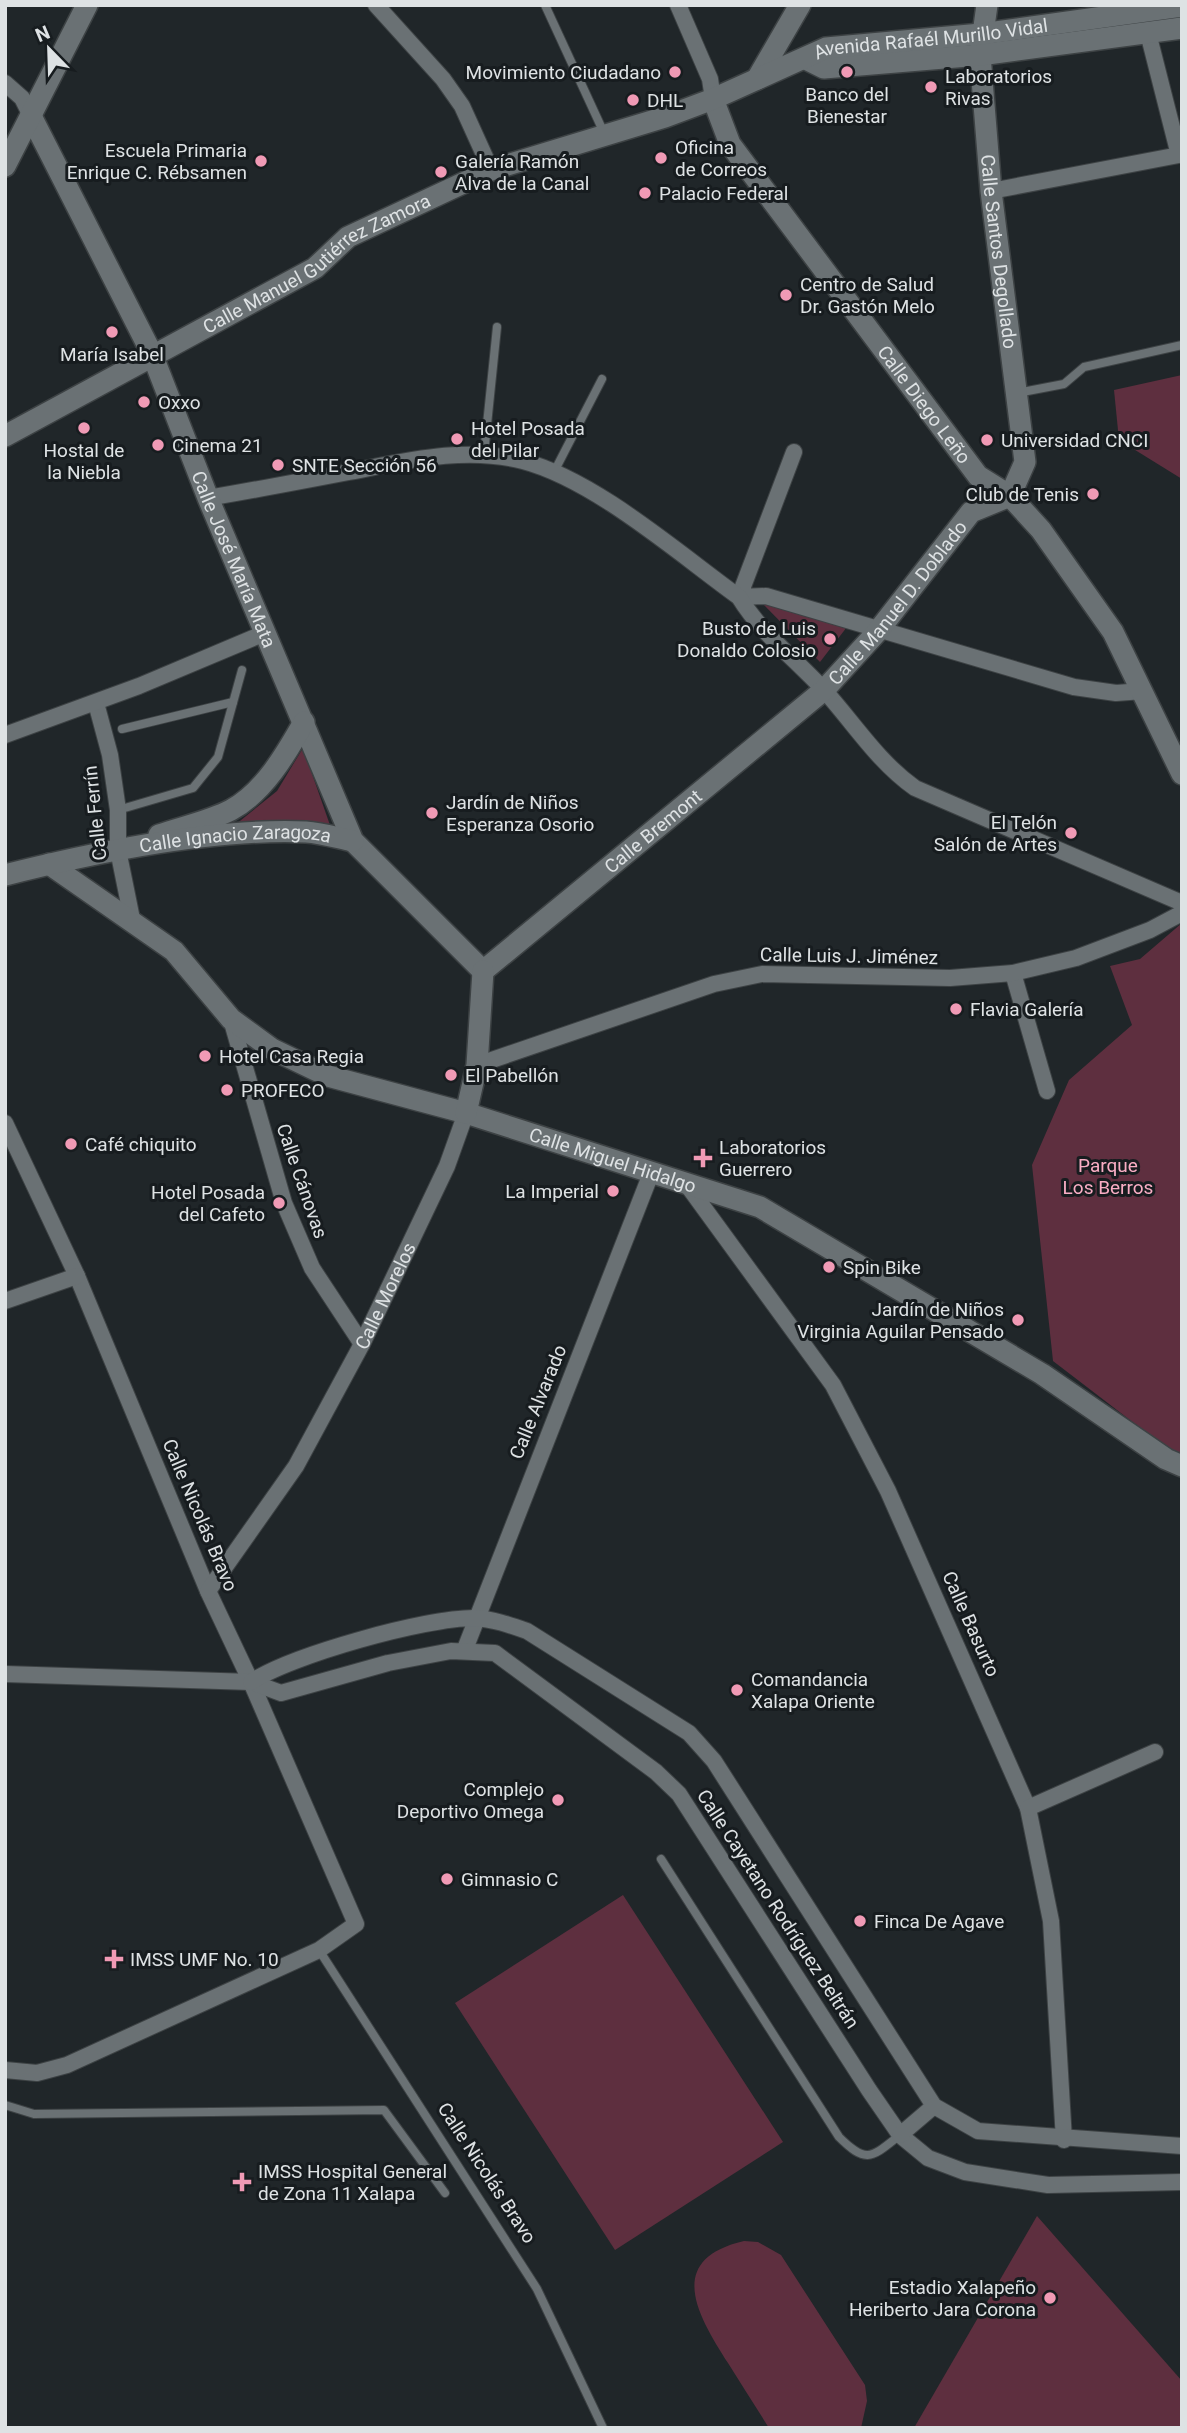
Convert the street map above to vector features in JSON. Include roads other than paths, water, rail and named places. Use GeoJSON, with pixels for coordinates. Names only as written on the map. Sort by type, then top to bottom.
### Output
{"type":"FeatureCollection","features":[{"type":"Feature","properties":{"kind":"main road"},"geometry":{"type":"LineString","coordinates":[[5,166],[87,5]]}},
{"type":"Feature","properties":{"kind":"main road"},"geometry":{"type":"LineString","coordinates":[[757,79],[800,5]]}},
{"type":"Feature","properties":{"kind":"main road","name":"Calle Santos Degollado"},"geometry":{"type":"LineString","coordinates":[[988,5],[980,44],[991,191],[1025,462],[1010,496]]}},
{"type":"Feature","properties":{"kind":"main road","name":"Avenida Rafaél Murillo Vidal"},"geometry":{"type":"LineString","coordinates":[[757,79],[806,58],[824,68],[980,44],[1182,6]]}},
{"type":"Feature","properties":{"kind":"main road","name":"Avenida Rafaél Murillo Vidal"},"geometry":{"type":"LineString","coordinates":[[980,44],[1148,33],[1182,28]]}},
{"type":"Feature","properties":{"kind":"main road","name":"Calle Manuel Gutiérrez Zamora"},"geometry":{"type":"LineString","coordinates":[[5,436],[315,268],[348,237],[491,170],[713,99],[757,79]]}},
{"type":"Feature","properties":{"kind":"main road","name":"Calle Diego Leño"},"geometry":{"type":"LineString","coordinates":[[713,99],[719,123],[738,156],[978,476],[1010,496],[1041,530],[1113,632],[1182,774]]}},
{"type":"Feature","properties":{"kind":"main road","name":"Calle José María Mata"},"geometry":{"type":"LineString","coordinates":[[31,116],[152,354],[208,498],[353,841],[483,971]]}},
{"type":"Feature","properties":{"kind":"main road","name":"Calle Manuel D. Doblado"},"geometry":{"type":"LineString","coordinates":[[824,690],[878,631],[971,512],[1010,496]]}},
{"type":"Feature","properties":{"kind":"main road","name":"Calle Bremont"},"geometry":{"type":"LineString","coordinates":[[483,971],[824,690]]}},
{"type":"Feature","properties":{"kind":"main road","name":"Calle Ignacio Zaragoza"},"geometry":{"type":"LineString","coordinates":[[118,850],[232,810],[263,784],[288,750],[303,722]]}},
{"type":"Feature","properties":{"kind":"main road","name":"Calle Ignacio Zaragoza"},"geometry":{"type":"LineString","coordinates":[[5,875],[118,850],[258,832],[309,832],[353,841]]}},
{"type":"Feature","properties":{"kind":"main road","name":"Calle Miguel Hidalgo"},"geometry":{"type":"LineString","coordinates":[[49,864],[132,919],[174,951],[231,1019],[272,1049],[328,1076],[466,1114],[760,1207],[1042,1374],[1166,1459],[1182,1466]]}},
{"type":"Feature","properties":{"kind":"main road","name":"Calle Morelos"},"geometry":{"type":"LineString","coordinates":[[466,1114],[477,1065],[483,971]]}},
{"type":"Feature","properties":{"kind":"street"},"geometry":{"type":"LineString","coordinates":[[376,5],[443,79],[462,106],[491,170]]}},
{"type":"Feature","properties":{"kind":"street"},"geometry":{"type":"LineString","coordinates":[[678,5],[710,79],[713,99]]}},
{"type":"Feature","properties":{"kind":"street"},"geometry":{"type":"LineString","coordinates":[[991,191],[1179,155],[1148,33]]}},
{"type":"Feature","properties":{"kind":"street"},"geometry":{"type":"LineString","coordinates":[[5,83],[22,98],[31,116]]}},
{"type":"Feature","properties":{"kind":"street"},"geometry":{"type":"LineString","coordinates":[[739,597],[794,452]]}},
{"type":"Feature","properties":{"kind":"street"},"geometry":{"type":"LineString","coordinates":[[208,498],[428,457],[484,454],[524,461],[554,472],[605,501],[739,597],[752,619],[824,690],[890,770],[915,788],[1182,903]]}},
{"type":"Feature","properties":{"kind":"street"},"geometry":{"type":"LineString","coordinates":[[739,597],[766,596],[1074,687],[1115,693],[1143,691]]}},
{"type":"Feature","properties":{"kind":"street"},"geometry":{"type":"LineString","coordinates":[[5,735],[96,703],[265,633]]}},
{"type":"Feature","properties":{"kind":"street","name":"Calle Ferrín"},"geometry":{"type":"LineString","coordinates":[[96,703],[110,755],[118,810],[118,850],[132,919]]}},
{"type":"Feature","properties":{"kind":"street","name":"Calle Luis J. Jiménez"},"geometry":{"type":"LineString","coordinates":[[477,1065],[714,984],[762,974],[950,978],[1013,973],[1076,958],[1150,930],[1182,913]]}},
{"type":"Feature","properties":{"kind":"street"},"geometry":{"type":"LineString","coordinates":[[1013,973],[1047,1091]]}},
{"type":"Feature","properties":{"kind":"street","name":"Calle Cánovas"},"geometry":{"type":"LineString","coordinates":[[231,1019],[284,1203],[312,1268],[362,1344]]}},
{"type":"Feature","properties":{"kind":"street","name":"Calle Morelos"},"geometry":{"type":"LineString","coordinates":[[208,1591],[296,1466],[362,1344],[447,1166],[466,1114]]}},
{"type":"Feature","properties":{"kind":"street","name":"Calle Nicolás Bravo"},"geometry":{"type":"LineString","coordinates":[[5,1123],[77,1276],[208,1591],[251,1682],[356,1924],[318,1950]]}},
{"type":"Feature","properties":{"kind":"street","name":"Calle Alvarado"},"geometry":{"type":"LineString","coordinates":[[465,1649],[652,1171]]}},
{"type":"Feature","properties":{"kind":"street","name":"Calle Basurto"},"geometry":{"type":"LineString","coordinates":[[685,1182],[833,1385],[888,1491],[1028,1808],[1051,1921],[1064,2140]]}},
{"type":"Feature","properties":{"kind":"street"},"geometry":{"type":"LineString","coordinates":[[5,1301],[77,1276]]}},
{"type":"Feature","properties":{"kind":"street","name":"Calle Cayetano Rodríguez Beltrán"},"geometry":{"type":"LineString","coordinates":[[251,1682],[272,1668],[380,1635],[450,1620],[475,1618],[502,1622],[527,1631],[689,1733],[713,1760],[934,2106],[978,2131],[1064,2140],[1182,2146]]}},
{"type":"Feature","properties":{"kind":"street","name":"Calle Cayetano Rodríguez Beltrán"},"geometry":{"type":"LineString","coordinates":[[5,1674],[251,1682],[281,1693],[388,1662],[465,1649],[495,1653],[656,1772],[679,1794],[901,2135],[928,2158],[965,2172],[1048,2185],[1182,2182]]}},
{"type":"Feature","properties":{"kind":"street"},"geometry":{"type":"LineString","coordinates":[[1028,1808],[1155,1752]]}},
{"type":"Feature","properties":{"kind":"street"},"geometry":{"type":"LineString","coordinates":[[5,2070],[37,2073],[67,2065],[318,1950]]}},
{"type":"Feature","properties":{"kind":"street"},"geometry":{"type":"LineString","coordinates":[[901,2135],[934,2106]]}},
{"type":"Feature","properties":{"kind":"lane"},"geometry":{"type":"LineString","coordinates":[[545,5],[604,134]]}},
{"type":"Feature","properties":{"kind":"lane"},"geometry":{"type":"LineString","coordinates":[[484,454],[498,327]]}},
{"type":"Feature","properties":{"kind":"lane"},"geometry":{"type":"LineString","coordinates":[[1017,393],[1064,384],[1084,367],[1182,345]]}},
{"type":"Feature","properties":{"kind":"lane"},"geometry":{"type":"LineString","coordinates":[[554,472],[602,379]]}},
{"type":"Feature","properties":{"kind":"lane"},"geometry":{"type":"LineString","coordinates":[[118,810],[193,788],[218,757],[242,670]]}},
{"type":"Feature","properties":{"kind":"lane"},"geometry":{"type":"LineString","coordinates":[[122,729],[233,702]]}},
{"type":"Feature","properties":{"kind":"lane"},"geometry":{"type":"LineString","coordinates":[[661,1859],[839,2137],[856,2154],[866,2156],[901,2135]]}},
{"type":"Feature","properties":{"kind":"lane","name":"Calle Nicolás Bravo"},"geometry":{"type":"LineString","coordinates":[[318,1950],[537,2289],[603,2428]]}},
{"type":"Feature","properties":{"kind":"lane"},"geometry":{"type":"LineString","coordinates":[[5,2105],[34,2114],[384,2110],[445,2193]]}},
{"type":"Feature","properties":{"kind":"place","name":"Movimiento Ciudadano"},"geometry":{"type":"Point","coordinates":[675,72]}},
{"type":"Feature","properties":{"kind":"place","name":"Banco del Bienestar"},"geometry":{"type":"Point","coordinates":[847,72]}},
{"type":"Feature","properties":{"kind":"place","name":"Laboratorios Rivas"},"geometry":{"type":"Point","coordinates":[931,87]}},
{"type":"Feature","properties":{"kind":"place","name":"DHL"},"geometry":{"type":"Point","coordinates":[633,100]}},
{"type":"Feature","properties":{"kind":"place","name":"Oficina de Correos"},"geometry":{"type":"Point","coordinates":[661,158]}},
{"type":"Feature","properties":{"kind":"place","name":"Escuela Primaria Enrique C. Rébsamen"},"geometry":{"type":"Point","coordinates":[261,161]}},
{"type":"Feature","properties":{"kind":"place","name":"Galería Ramón Alva de la Canal"},"geometry":{"type":"Point","coordinates":[441,172]}},
{"type":"Feature","properties":{"kind":"place","name":"Palacio Federal"},"geometry":{"type":"Point","coordinates":[645,193]}},
{"type":"Feature","properties":{"kind":"place","name":"Centro de Salud Dr. Gastón Melo"},"geometry":{"type":"Point","coordinates":[786,295]}},
{"type":"Feature","properties":{"kind":"place","name":"María Isabel"},"geometry":{"type":"Point","coordinates":[112,332]}},
{"type":"Feature","properties":{"kind":"place","name":"Oxxo"},"geometry":{"type":"Point","coordinates":[144,402]}},
{"type":"Feature","properties":{"kind":"place","name":"Hostal de la Niebla"},"geometry":{"type":"Point","coordinates":[84,428]}},
{"type":"Feature","properties":{"kind":"place","name":"Hotel Posada del Pilar"},"geometry":{"type":"Point","coordinates":[457,439]}},
{"type":"Feature","properties":{"kind":"place","name":"Universidad CNCI"},"geometry":{"type":"Point","coordinates":[987,440]}},
{"type":"Feature","properties":{"kind":"place","name":"Cinema 21"},"geometry":{"type":"Point","coordinates":[158,445]}},
{"type":"Feature","properties":{"kind":"place","name":"SNTE Sección 56"},"geometry":{"type":"Point","coordinates":[278,465]}},
{"type":"Feature","properties":{"kind":"place","name":"Club de Tenis"},"geometry":{"type":"Point","coordinates":[1093,494]}},
{"type":"Feature","properties":{"kind":"place","name":"Busto de Luis Donaldo Colosio"},"geometry":{"type":"Point","coordinates":[830,639]}},
{"type":"Feature","properties":{"kind":"place","name":"Jardín de Niños Esperanza Osorio"},"geometry":{"type":"Point","coordinates":[432,813]}},
{"type":"Feature","properties":{"kind":"place","name":"El Telón Salón de Artes"},"geometry":{"type":"Point","coordinates":[1071,833]}},
{"type":"Feature","properties":{"kind":"place","name":"Flavia Galería"},"geometry":{"type":"Point","coordinates":[956,1009]}},
{"type":"Feature","properties":{"kind":"place","name":"Hotel Casa Regia"},"geometry":{"type":"Point","coordinates":[205,1056]}},
{"type":"Feature","properties":{"kind":"place","name":"El Pabellón"},"geometry":{"type":"Point","coordinates":[451,1075]}},
{"type":"Feature","properties":{"kind":"place","name":"PROFECO"},"geometry":{"type":"Point","coordinates":[227,1090]}},
{"type":"Feature","properties":{"kind":"place","name":"Café chiquito"},"geometry":{"type":"Point","coordinates":[71,1144]}},
{"type":"Feature","properties":{"kind":"place","name":"Laboratorios Guerrero"},"geometry":{"type":"Point","coordinates":[703,1158]}},
{"type":"Feature","properties":{"kind":"place","name":"La Imperial"},"geometry":{"type":"Point","coordinates":[613,1191]}},
{"type":"Feature","properties":{"kind":"place","name":"Hotel Posada del Cafeto"},"geometry":{"type":"Point","coordinates":[279,1203]}},
{"type":"Feature","properties":{"kind":"place","name":"Spin Bike"},"geometry":{"type":"Point","coordinates":[829,1267]}},
{"type":"Feature","properties":{"kind":"place","name":"Jardín de Niños Virginia Aguilar Pensado"},"geometry":{"type":"Point","coordinates":[1018,1320]}},
{"type":"Feature","properties":{"kind":"place","name":"Comandancia Xalapa Oriente"},"geometry":{"type":"Point","coordinates":[737,1690]}},
{"type":"Feature","properties":{"kind":"place","name":"Complejo Deportivo Omega"},"geometry":{"type":"Point","coordinates":[558,1800]}},
{"type":"Feature","properties":{"kind":"place","name":"Gimnasio C"},"geometry":{"type":"Point","coordinates":[447,1879]}},
{"type":"Feature","properties":{"kind":"place","name":"Finca De Agave"},"geometry":{"type":"Point","coordinates":[860,1921]}},
{"type":"Feature","properties":{"kind":"place","name":"IMSS UMF No. 10"},"geometry":{"type":"Point","coordinates":[114,1959]}},
{"type":"Feature","properties":{"kind":"place","name":"IMSS Hospital General de Zona 11 Xalapa"},"geometry":{"type":"Point","coordinates":[242,2182]}},
{"type":"Feature","properties":{"kind":"place","name":"Estadio Xalapeño Heriberto Jara Corona"},"geometry":{"type":"Point","coordinates":[1050,2298]}},
{"type":"Feature","properties":{"kind":"park label","name":"Parque Los Berros"},"geometry":{"type":"Point","coordinates":[1108,1176]}}]}
